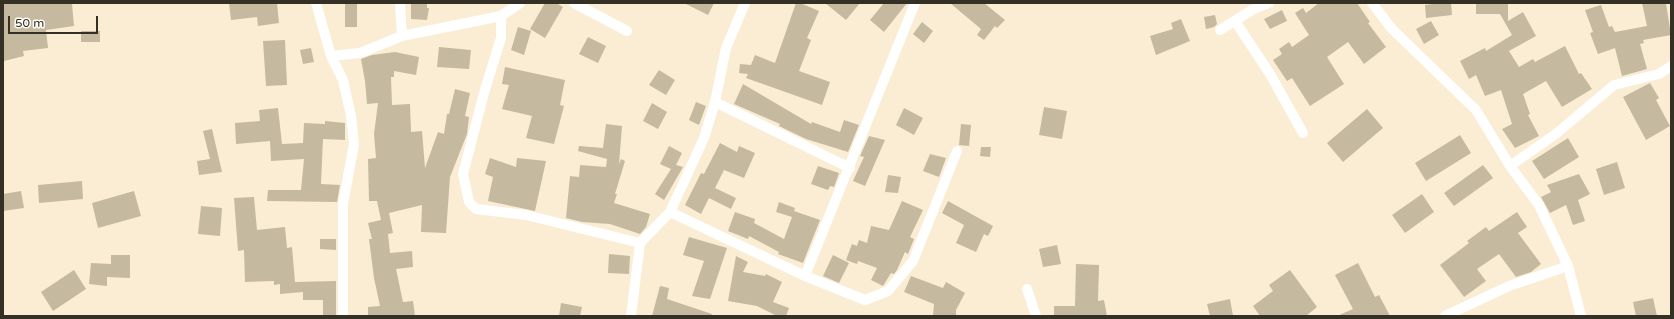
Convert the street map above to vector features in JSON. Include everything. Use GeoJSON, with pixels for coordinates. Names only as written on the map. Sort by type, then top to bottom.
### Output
{"type":"FeatureCollection","features":[{"type":"Feature","properties":{"kind":"street"},"geometry":{"type":"LineString","coordinates":[[316,3],[331,56],[343,80],[351,116],[354,144],[343,204],[343,316]]}},
{"type":"Feature","properties":{"kind":"street"},"geometry":{"type":"LineString","coordinates":[[400,3],[402,36]]}},
{"type":"Feature","properties":{"kind":"street"},"geometry":{"type":"LineString","coordinates":[[331,56],[360,53],[402,36],[501,16],[520,3]]}},
{"type":"Feature","properties":{"kind":"street"},"geometry":{"type":"LineString","coordinates":[[574,3],[627,31]]}},
{"type":"Feature","properties":{"kind":"street"},"geometry":{"type":"LineString","coordinates":[[631,316],[640,243],[670,212],[704,138],[715,102],[726,48],[745,3]]}},
{"type":"Feature","properties":{"kind":"street"},"geometry":{"type":"LineString","coordinates":[[805,276],[850,168],[915,3]]}},
{"type":"Feature","properties":{"kind":"street"},"geometry":{"type":"LineString","coordinates":[[1220,30],[1252,10],[1269,3]]}},
{"type":"Feature","properties":{"kind":"street"},"geometry":{"type":"LineString","coordinates":[[1372,3],[1392,29],[1476,110],[1510,166],[1539,205],[1568,266],[1581,316]]}},
{"type":"Feature","properties":{"kind":"street"},"geometry":{"type":"LineString","coordinates":[[501,16],[501,38],[484,93],[463,174],[469,202],[476,209],[526,215],[640,243]]}},
{"type":"Feature","properties":{"kind":"street"},"geometry":{"type":"LineString","coordinates":[[1235,21],[1270,74],[1303,133]]}},
{"type":"Feature","properties":{"kind":"street"},"geometry":{"type":"LineString","coordinates":[[1510,166],[1556,133],[1614,85],[1659,74],[1671,66]]}},
{"type":"Feature","properties":{"kind":"street"},"geometry":{"type":"LineString","coordinates":[[715,102],[850,168]]}},
{"type":"Feature","properties":{"kind":"street"},"geometry":{"type":"LineString","coordinates":[[670,212],[805,276],[865,300],[888,291],[913,261],[957,151]]}},
{"type":"Feature","properties":{"kind":"street"},"geometry":{"type":"LineString","coordinates":[[1445,316],[1509,286],[1568,266]]}},
{"type":"Feature","properties":{"kind":"street"},"geometry":{"type":"LineString","coordinates":[[1027,289],[1036,316]]}},
{"type":"Feature","properties":{"kind":"building"},"geometry":{"type":"Polygon","coordinates":[[[229,3],[277,3],[279,23],[258,26],[257,17],[231,20],[229,3]]]}},
{"type":"Feature","properties":{"kind":"building"},"geometry":{"type":"Polygon","coordinates":[[[345,3],[357,3],[357,27],[345,27],[345,3]]]}},
{"type":"Feature","properties":{"kind":"building"},"geometry":{"type":"Polygon","coordinates":[[[411,3],[427,3],[427,8],[429,8],[427,20],[411,19],[411,3]]]}},
{"type":"Feature","properties":{"kind":"building"},"geometry":{"type":"Polygon","coordinates":[[[545,3],[556,3],[563,7],[545,38],[530,29],[545,3]]]}},
{"type":"Feature","properties":{"kind":"building"},"geometry":{"type":"Polygon","coordinates":[[[684,3],[714,3],[708,15],[684,3]]]}},
{"type":"Feature","properties":{"kind":"building"},"geometry":{"type":"Polygon","coordinates":[[[796,3],[800,3],[819,11],[807,38],[811,40],[799,71],[830,82],[822,105],[746,78],[748,74],[739,73],[740,64],[751,65],[755,55],[775,63],[796,3]]]}},
{"type":"Feature","properties":{"kind":"building"},"geometry":{"type":"Polygon","coordinates":[[[825,3],[860,3],[846,20],[825,3]]]}},
{"type":"Feature","properties":{"kind":"building"},"geometry":{"type":"Polygon","coordinates":[[[884,3],[907,3],[884,32],[870,20],[884,3]]]}},
{"type":"Feature","properties":{"kind":"building"},"geometry":{"type":"Polygon","coordinates":[[[950,3],[984,3],[1005,20],[997,28],[995,26],[984,40],[977,35],[981,29],[950,3]]]}},
{"type":"Feature","properties":{"kind":"building"},"geometry":{"type":"Polygon","coordinates":[[[1319,3],[1357,3],[1370,22],[1368,23],[1386,47],[1364,64],[1348,42],[1327,57],[1344,84],[1310,106],[1292,78],[1287,81],[1273,60],[1282,54],[1279,49],[1289,42],[1292,47],[1309,35],[1295,13],[1303,8],[1306,13],[1319,3]]]}},
{"type":"Feature","properties":{"kind":"building"},"geometry":{"type":"Polygon","coordinates":[[[1451,3],[1452,15],[1426,18],[1425,5],[1451,3]]]}},
{"type":"Feature","properties":{"kind":"building"},"geometry":{"type":"Polygon","coordinates":[[[1476,3],[1508,3],[1508,21],[1523,12],[1536,36],[1509,51],[1519,67],[1533,59],[1535,62],[1565,46],[1579,74],[1581,73],[1592,89],[1562,107],[1546,81],[1523,94],[1530,114],[1528,115],[1539,136],[1515,148],[1502,129],[1512,124],[1501,90],[1485,96],[1476,75],[1469,79],[1460,61],[1485,48],[1486,51],[1512,35],[1500,14],[1476,14],[1476,3]]]}},
{"type":"Feature","properties":{"kind":"building"},"geometry":{"type":"Polygon","coordinates":[[[1642,3],[1666,3],[1671,35],[1643,40],[1644,43],[1640,44],[1647,69],[1622,76],[1615,48],[1598,54],[1590,33],[1593,32],[1585,10],[1601,5],[1609,27],[1612,26],[1615,32],[1647,26],[1642,3]]]}},
{"type":"Feature","properties":{"kind":"building"},"geometry":{"type":"Polygon","coordinates":[[[3,4],[72,4],[74,26],[46,30],[48,48],[23,51],[24,56],[4,61],[3,4]]]}},
{"type":"Feature","properties":{"kind":"building"},"geometry":{"type":"Polygon","coordinates":[[[1282,10],[1287,21],[1270,29],[1264,19],[1282,10]]]}},
{"type":"Feature","properties":{"kind":"building"},"geometry":{"type":"Polygon","coordinates":[[[1215,15],[1217,24],[1214,27],[1206,29],[1204,17],[1215,15]]]}},
{"type":"Feature","properties":{"kind":"building"},"geometry":{"type":"Polygon","coordinates":[[[1181,19],[1190,41],[1156,55],[1150,36],[1173,29],[1171,23],[1181,19]]]}},
{"type":"Feature","properties":{"kind":"building"},"geometry":{"type":"Polygon","coordinates":[[[1431,21],[1439,35],[1424,44],[1416,29],[1431,21]]]}},
{"type":"Feature","properties":{"kind":"building"},"geometry":{"type":"Polygon","coordinates":[[[922,22],[933,31],[924,43],[913,34],[922,22]]]}},
{"type":"Feature","properties":{"kind":"building"},"geometry":{"type":"Polygon","coordinates":[[[518,27],[531,31],[524,55],[511,50],[518,27]]]}},
{"type":"Feature","properties":{"kind":"building"},"geometry":{"type":"Polygon","coordinates":[[[81,31],[100,31],[100,42],[81,42],[81,31]]]}},
{"type":"Feature","properties":{"kind":"building"},"geometry":{"type":"Polygon","coordinates":[[[588,37],[606,46],[598,63],[579,54],[588,37]]]}},
{"type":"Feature","properties":{"kind":"building"},"geometry":{"type":"Polygon","coordinates":[[[285,40],[287,85],[266,86],[263,41],[285,40]]]}},
{"type":"Feature","properties":{"kind":"building"},"geometry":{"type":"Polygon","coordinates":[[[439,47],[471,50],[469,69],[437,67],[439,47]]]}},
{"type":"Feature","properties":{"kind":"building"},"geometry":{"type":"Polygon","coordinates":[[[311,48],[314,62],[303,64],[300,50],[311,48]]]}},
{"type":"Feature","properties":{"kind":"building"},"geometry":{"type":"Polygon","coordinates":[[[395,52],[419,57],[416,75],[394,71],[394,77],[391,77],[392,105],[410,104],[411,132],[422,131],[425,168],[438,132],[444,134],[447,114],[449,114],[455,89],[470,93],[465,116],[469,117],[467,134],[450,177],[446,233],[421,232],[422,205],[389,213],[393,233],[388,234],[390,253],[412,251],[413,267],[396,269],[403,302],[413,301],[415,316],[368,316],[368,307],[380,306],[374,278],[369,239],[372,239],[368,223],[381,220],[377,201],[369,201],[368,159],[376,158],[374,134],[378,103],[367,104],[361,59],[372,55],[395,52]]]}},
{"type":"Feature","properties":{"kind":"building"},"geometry":{"type":"Polygon","coordinates":[[[505,67],[565,80],[560,105],[564,106],[554,144],[526,138],[532,116],[502,109],[509,85],[502,84],[505,67]]]}},
{"type":"Feature","properties":{"kind":"building"},"geometry":{"type":"Polygon","coordinates":[[[659,70],[675,80],[666,95],[649,85],[659,70]]]}},
{"type":"Feature","properties":{"kind":"building"},"geometry":{"type":"Polygon","coordinates":[[[1650,83],[1659,98],[1656,100],[1670,126],[1646,140],[1623,97],[1650,83]]]}},
{"type":"Feature","properties":{"kind":"building"},"geometry":{"type":"Polygon","coordinates":[[[743,84],[811,124],[812,122],[840,132],[844,120],[859,125],[848,152],[806,139],[779,126],[780,124],[734,104],[743,84]]]}},
{"type":"Feature","properties":{"kind":"building"},"geometry":{"type":"Polygon","coordinates":[[[696,102],[706,106],[699,125],[689,120],[696,102]]]}},
{"type":"Feature","properties":{"kind":"building"},"geometry":{"type":"Polygon","coordinates":[[[652,103],[667,112],[658,129],[643,121],[652,103]]]}},
{"type":"Feature","properties":{"kind":"building"},"geometry":{"type":"Polygon","coordinates":[[[1044,107],[1067,111],[1062,139],[1039,135],[1044,107]]]}},
{"type":"Feature","properties":{"kind":"building"},"geometry":{"type":"Polygon","coordinates":[[[278,108],[282,144],[303,143],[304,123],[325,124],[325,121],[345,123],[345,140],[323,139],[321,184],[340,185],[337,202],[267,201],[268,190],[301,190],[304,159],[271,161],[270,141],[236,144],[235,123],[260,121],[259,110],[278,108]]]}},
{"type":"Feature","properties":{"kind":"building"},"geometry":{"type":"Polygon","coordinates":[[[904,108],[923,118],[914,135],[896,125],[904,108]]]}},
{"type":"Feature","properties":{"kind":"building"},"geometry":{"type":"Polygon","coordinates":[[[1367,109],[1383,128],[1343,162],[1327,143],[1367,109]]]}},
{"type":"Feature","properties":{"kind":"building"},"geometry":{"type":"Polygon","coordinates":[[[606,124],[622,126],[619,164],[621,159],[625,161],[615,194],[617,194],[614,203],[650,214],[646,227],[640,234],[610,224],[582,222],[566,218],[570,176],[579,177],[580,165],[606,167],[607,159],[578,151],[579,146],[603,148],[606,124]]]}},
{"type":"Feature","properties":{"kind":"building"},"geometry":{"type":"Polygon","coordinates":[[[961,124],[971,125],[969,146],[959,145],[961,124]]]}},
{"type":"Feature","properties":{"kind":"building"},"geometry":{"type":"Polygon","coordinates":[[[212,129],[222,172],[199,175],[197,161],[210,159],[203,131],[212,129]]]}},
{"type":"Feature","properties":{"kind":"building"},"geometry":{"type":"Polygon","coordinates":[[[1460,135],[1471,153],[1426,181],[1415,163],[1460,135]]]}},
{"type":"Feature","properties":{"kind":"building"},"geometry":{"type":"Polygon","coordinates":[[[869,136],[885,140],[865,186],[853,181],[864,157],[860,156],[869,136]]]}},
{"type":"Feature","properties":{"kind":"building"},"geometry":{"type":"Polygon","coordinates":[[[1568,138],[1579,157],[1544,179],[1532,161],[1568,138]]]}},
{"type":"Feature","properties":{"kind":"building"},"geometry":{"type":"Polygon","coordinates":[[[720,143],[737,152],[739,146],[755,153],[744,178],[724,170],[715,188],[736,198],[731,209],[709,198],[701,214],[685,205],[701,173],[704,174],[720,143]]]}},
{"type":"Feature","properties":{"kind":"building"},"geometry":{"type":"Polygon","coordinates":[[[669,146],[682,153],[676,165],[683,167],[664,200],[655,194],[671,169],[660,164],[669,146]]]}},
{"type":"Feature","properties":{"kind":"building"},"geometry":{"type":"Polygon","coordinates":[[[981,147],[991,147],[990,157],[980,156],[981,147]]]}},
{"type":"Feature","properties":{"kind":"building"},"geometry":{"type":"Polygon","coordinates":[[[930,154],[946,158],[939,177],[923,171],[930,154]]]}},
{"type":"Feature","properties":{"kind":"building"},"geometry":{"type":"Polygon","coordinates":[[[490,158],[516,167],[517,158],[546,161],[535,211],[488,201],[493,177],[485,174],[490,158]]]}},
{"type":"Feature","properties":{"kind":"building"},"geometry":{"type":"Polygon","coordinates":[[[1617,162],[1625,188],[1604,195],[1596,169],[1617,162]]]}},
{"type":"Feature","properties":{"kind":"building"},"geometry":{"type":"Polygon","coordinates":[[[1483,165],[1493,178],[1454,206],[1444,193],[1483,165]]]}},
{"type":"Feature","properties":{"kind":"building"},"geometry":{"type":"Polygon","coordinates":[[[818,166],[839,173],[834,187],[830,186],[828,190],[811,184],[818,166]]]}},
{"type":"Feature","properties":{"kind":"building"},"geometry":{"type":"Polygon","coordinates":[[[1579,174],[1590,194],[1578,200],[1585,221],[1573,225],[1566,205],[1550,213],[1541,197],[1551,192],[1547,185],[1579,174]]]}},
{"type":"Feature","properties":{"kind":"building"},"geometry":{"type":"Polygon","coordinates":[[[888,175],[901,177],[898,193],[885,192],[888,175]]]}},
{"type":"Feature","properties":{"kind":"building"},"geometry":{"type":"Polygon","coordinates":[[[82,181],[83,199],[39,203],[38,185],[82,181]]]}},
{"type":"Feature","properties":{"kind":"building"},"geometry":{"type":"Polygon","coordinates":[[[21,191],[24,208],[3,211],[3,194],[21,191]]]}},
{"type":"Feature","properties":{"kind":"building"},"geometry":{"type":"Polygon","coordinates":[[[134,191],[141,216],[98,228],[92,203],[134,191]]]}},
{"type":"Feature","properties":{"kind":"building"},"geometry":{"type":"Polygon","coordinates":[[[1422,194],[1434,212],[1405,233],[1392,215],[1422,194]]]}},
{"type":"Feature","properties":{"kind":"building"},"geometry":{"type":"Polygon","coordinates":[[[254,197],[257,230],[285,227],[287,248],[292,247],[295,282],[336,281],[336,316],[323,316],[323,300],[303,300],[303,292],[280,294],[280,284],[274,285],[274,281],[245,282],[244,250],[238,251],[234,198],[254,197]]]}},
{"type":"Feature","properties":{"kind":"building"},"geometry":{"type":"Polygon","coordinates":[[[902,201],[923,210],[910,237],[914,239],[908,254],[905,252],[897,270],[894,274],[891,273],[883,286],[871,280],[877,268],[858,261],[857,264],[846,260],[852,244],[857,246],[859,240],[867,243],[871,226],[889,230],[902,201]]]}},
{"type":"Feature","properties":{"kind":"building"},"geometry":{"type":"Polygon","coordinates":[[[948,201],[993,226],[988,236],[984,234],[976,252],[956,243],[964,225],[942,213],[948,201]]]}},
{"type":"Feature","properties":{"kind":"building"},"geometry":{"type":"Polygon","coordinates":[[[779,202],[795,208],[794,211],[820,220],[803,263],[778,254],[779,252],[749,236],[748,239],[728,231],[735,212],[755,219],[754,223],[784,239],[792,217],[776,212],[779,202]]]}},
{"type":"Feature","properties":{"kind":"building"},"geometry":{"type":"Polygon","coordinates":[[[201,206],[222,208],[220,236],[198,234],[201,206]]]}},
{"type":"Feature","properties":{"kind":"building"},"geometry":{"type":"Polygon","coordinates":[[[1517,212],[1527,227],[1518,233],[1541,264],[1531,272],[1516,277],[1499,254],[1477,269],[1486,281],[1464,297],[1440,265],[1469,243],[1467,241],[1486,227],[1489,231],[1517,212]]]}},
{"type":"Feature","properties":{"kind":"building"},"geometry":{"type":"Polygon","coordinates":[[[689,237],[727,248],[710,299],[692,296],[704,261],[683,255],[689,237]]]}},
{"type":"Feature","properties":{"kind":"building"},"geometry":{"type":"Polygon","coordinates":[[[320,239],[336,239],[336,250],[320,249],[320,239]]]}},
{"type":"Feature","properties":{"kind":"building"},"geometry":{"type":"Polygon","coordinates":[[[1057,245],[1061,264],[1043,267],[1039,249],[1057,245]]]}},
{"type":"Feature","properties":{"kind":"building"},"geometry":{"type":"Polygon","coordinates":[[[609,254],[630,256],[629,274],[608,273],[609,254]]]}},
{"type":"Feature","properties":{"kind":"building"},"geometry":{"type":"Polygon","coordinates":[[[111,255],[130,255],[130,278],[107,277],[107,286],[89,284],[91,263],[111,264],[111,255]]]}},
{"type":"Feature","properties":{"kind":"building"},"geometry":{"type":"Polygon","coordinates":[[[833,255],[849,263],[839,283],[823,276],[833,255]]]}},
{"type":"Feature","properties":{"kind":"building"},"geometry":{"type":"Polygon","coordinates":[[[736,256],[748,262],[743,272],[765,276],[766,274],[782,282],[773,302],[789,308],[786,316],[777,316],[757,306],[728,301],[736,256]]]}},
{"type":"Feature","properties":{"kind":"building"},"geometry":{"type":"Polygon","coordinates":[[[1358,263],[1375,297],[1379,295],[1390,316],[1337,316],[1353,309],[1335,275],[1358,263]]]}},
{"type":"Feature","properties":{"kind":"building"},"geometry":{"type":"Polygon","coordinates":[[[1076,264],[1099,265],[1098,301],[1104,300],[1107,316],[1054,316],[1054,306],[1075,306],[1076,264]]]}},
{"type":"Feature","properties":{"kind":"building"},"geometry":{"type":"Polygon","coordinates":[[[74,270],[86,289],[53,311],[41,292],[74,270]]]}},
{"type":"Feature","properties":{"kind":"building"},"geometry":{"type":"Polygon","coordinates":[[[1290,270],[1317,307],[1306,316],[1260,316],[1253,306],[1273,291],[1269,285],[1290,270]]]}},
{"type":"Feature","properties":{"kind":"building"},"geometry":{"type":"Polygon","coordinates":[[[911,276],[943,288],[946,282],[965,293],[956,310],[956,316],[933,316],[934,304],[904,292],[911,276]]]}},
{"type":"Feature","properties":{"kind":"building"},"geometry":{"type":"Polygon","coordinates":[[[660,286],[669,288],[667,299],[712,314],[711,316],[652,316],[660,286]]]}},
{"type":"Feature","properties":{"kind":"building"},"geometry":{"type":"Polygon","coordinates":[[[1653,298],[1657,316],[1636,316],[1633,302],[1653,298]]]}},
{"type":"Feature","properties":{"kind":"building"},"geometry":{"type":"Polygon","coordinates":[[[1230,299],[1233,316],[1210,316],[1207,304],[1230,299]]]}},
{"type":"Feature","properties":{"kind":"building"},"geometry":{"type":"Polygon","coordinates":[[[561,303],[582,307],[580,316],[559,316],[561,303]]]}}]}
